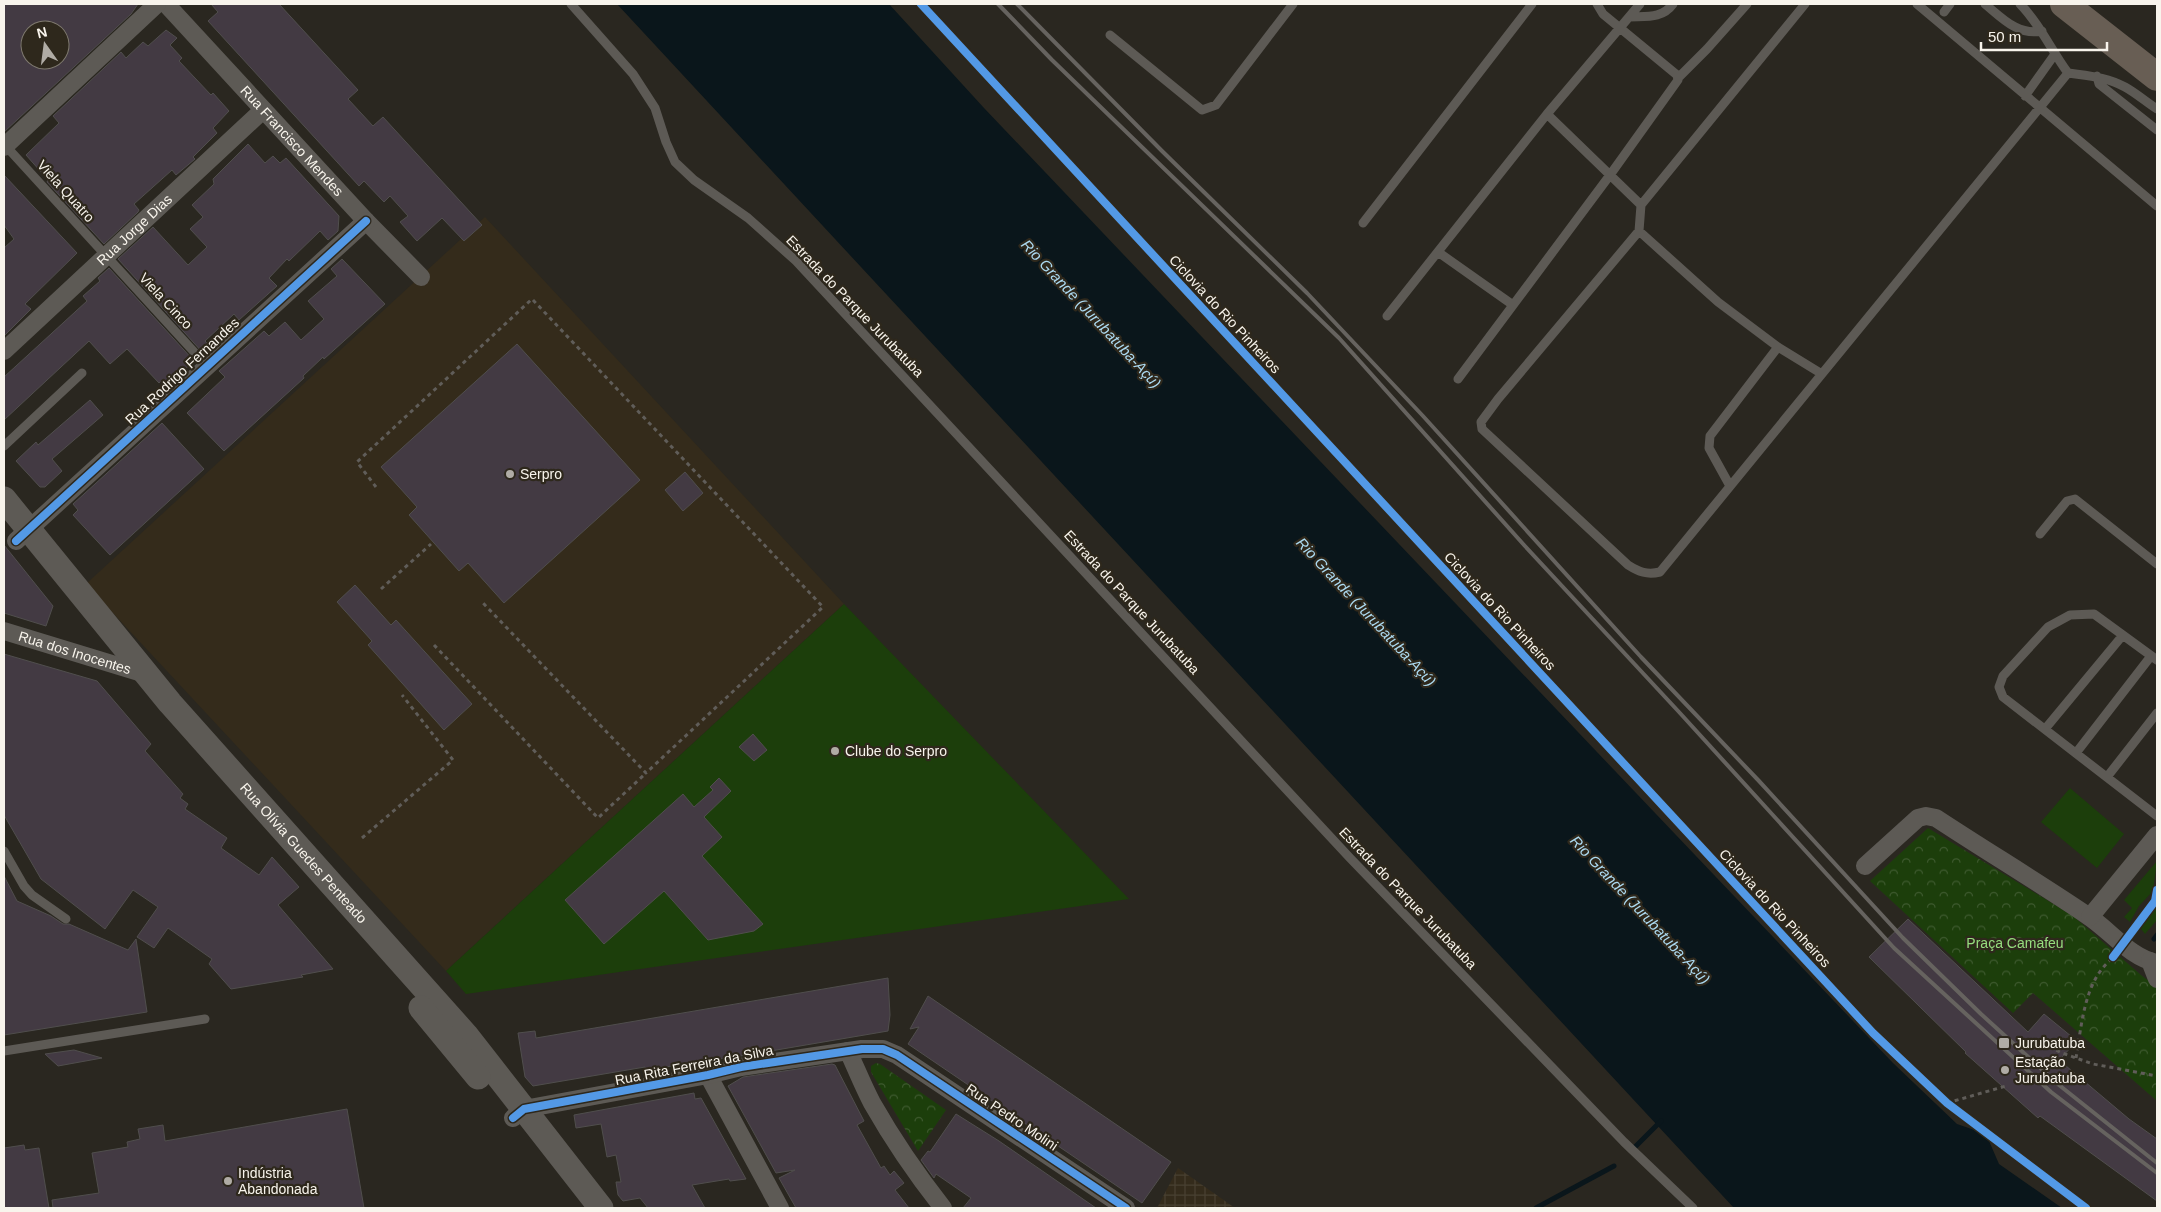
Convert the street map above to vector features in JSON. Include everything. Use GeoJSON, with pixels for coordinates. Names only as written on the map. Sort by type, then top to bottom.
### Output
{"type":"FeatureCollection","features":[{"type":"Feature","properties":{"kind":"highway"},"geometry":{"type":"LineString","coordinates":[[2064,4],[2150,63]]}},
{"type":"Feature","properties":{"kind":"main road","name":"Rua Olívia Guedes Penteado"},"geometry":{"type":"LineString","coordinates":[[4,499],[16,533],[369,947],[601,1208]]}},
{"type":"Feature","properties":{"kind":"main road","name":"Rua Olívia Guedes Penteado"},"geometry":{"type":"LineString","coordinates":[[518,1114],[583,1208]]}},
{"type":"Feature","properties":{"kind":"street"},"geometry":{"type":"LineString","coordinates":[[4,145],[157,4]]}},
{"type":"Feature","properties":{"kind":"street","name":"Rua Francisco Mendes"},"geometry":{"type":"LineString","coordinates":[[166,4],[366,221],[421,277]]}},
{"type":"Feature","properties":{"kind":"street","name":"Rua Jorge Dias"},"geometry":{"type":"LineString","coordinates":[[4,351],[263,110]]}},
{"type":"Feature","properties":{"kind":"street","name":"Rua Rodrigo Fernandes"},"geometry":{"type":"LineString","coordinates":[[16,533],[366,221]]}},
{"type":"Feature","properties":{"kind":"street","name":"Rua dos Inocentes"},"geometry":{"type":"LineString","coordinates":[[4,631],[134,671]]}},
{"type":"Feature","properties":{"kind":"street"},"geometry":{"type":"LineString","coordinates":[[1865,866],[1918,818],[1926,816],[1936,818],[2090,917],[2118,952],[2153,962],[2157,979]]}},
{"type":"Feature","properties":{"kind":"street"},"geometry":{"type":"LineString","coordinates":[[2090,917],[2157,835]]}},
{"type":"Feature","properties":{"kind":"street","name":"Rua Rita Ferreira da Silva"},"geometry":{"type":"LineString","coordinates":[[518,1114],[741,1067],[848,1051],[883,1049]]}},
{"type":"Feature","properties":{"kind":"street","name":"Rua Pedro Molini"},"geometry":{"type":"LineString","coordinates":[[883,1049],[897,1055],[1126,1208]]}},
{"type":"Feature","properties":{"kind":"street"},"geometry":{"type":"LineString","coordinates":[[848,1051],[872,1102],[887,1128],[908,1162],[943,1208]]}},
{"type":"Feature","properties":{"kind":"street"},"geometry":{"type":"LineString","coordinates":[[708,1075],[780,1208]]}},
{"type":"Feature","properties":{"kind":"lane","name":"Estrada do Parque Jurubatuba"},"geometry":{"type":"LineString","coordinates":[[571,4],[634,74],[655,108],[675,162],[694,180],[748,218],[796,261],[1350,858],[1624,1142],[1693,1208]]}},
{"type":"Feature","properties":{"kind":"lane"},"geometry":{"type":"LineString","coordinates":[[1110,35],[1202,110],[1216,105],[1293,4]]}},
{"type":"Feature","properties":{"kind":"lane"},"geometry":{"type":"LineString","coordinates":[[1363,223],[1532,4]]}},
{"type":"Feature","properties":{"kind":"lane"},"geometry":{"type":"LineString","coordinates":[[1597,4],[1603,14],[1678,78]]}},
{"type":"Feature","properties":{"kind":"lane"},"geometry":{"type":"LineString","coordinates":[[1387,316],[1547,114],[1640,4]]}},
{"type":"Feature","properties":{"kind":"lane"},"geometry":{"type":"LineString","coordinates":[[1629,17],[1658,16],[1670,9],[1673,4]]}},
{"type":"Feature","properties":{"kind":"lane"},"geometry":{"type":"LineString","coordinates":[[1458,379],[1610,175],[1678,78],[1747,4]]}},
{"type":"Feature","properties":{"kind":"lane"},"geometry":{"type":"LineString","coordinates":[[1805,4],[1641,205],[1639,231],[1498,399],[1481,422],[1482,429],[1628,565],[1640,573],[1660,572],[2068,73]]}},
{"type":"Feature","properties":{"kind":"lane"},"geometry":{"type":"LineString","coordinates":[[1917,4],[2157,206]]}},
{"type":"Feature","properties":{"kind":"lane"},"geometry":{"type":"LineString","coordinates":[[1944,12],[1950,4]]}},
{"type":"Feature","properties":{"kind":"lane"},"geometry":{"type":"LineString","coordinates":[[1985,4],[2018,30],[2034,33],[2042,31]]}},
{"type":"Feature","properties":{"kind":"lane"},"geometry":{"type":"LineString","coordinates":[[2020,4],[2032,16],[2068,73],[2097,76],[2127,87],[2157,109]]}},
{"type":"Feature","properties":{"kind":"lane"},"geometry":{"type":"LineString","coordinates":[[2025,96],[2055,54]]}},
{"type":"Feature","properties":{"kind":"lane"},"geometry":{"type":"LineString","coordinates":[[2097,76],[2099,84],[2157,130]]}},
{"type":"Feature","properties":{"kind":"lane"},"geometry":{"type":"LineString","coordinates":[[1547,114],[1641,205]]}},
{"type":"Feature","properties":{"kind":"lane","name":"Viela Quatro"},"geometry":{"type":"LineString","coordinates":[[4,145],[106,256]]}},
{"type":"Feature","properties":{"kind":"lane"},"geometry":{"type":"LineString","coordinates":[[1639,231],[1718,302],[1778,347],[1822,374]]}},
{"type":"Feature","properties":{"kind":"lane"},"geometry":{"type":"LineString","coordinates":[[1438,252],[1513,305]]}},
{"type":"Feature","properties":{"kind":"lane","name":"Viela Cinco"},"geometry":{"type":"LineString","coordinates":[[106,256],[206,365]]}},
{"type":"Feature","properties":{"kind":"lane"},"geometry":{"type":"LineString","coordinates":[[1730,486],[1709,448],[1710,436],[1778,347]]}},
{"type":"Feature","properties":{"kind":"lane"},"geometry":{"type":"LineString","coordinates":[[4,446],[82,373]]}},
{"type":"Feature","properties":{"kind":"lane"},"geometry":{"type":"LineString","coordinates":[[2040,534],[2067,501],[2076,499],[2157,564]]}},
{"type":"Feature","properties":{"kind":"lane"},"geometry":{"type":"LineString","coordinates":[[2076,753],[2154,658],[2094,614],[2070,615],[2048,628],[2004,676],[1999,687],[2003,697],[2157,816]]}},
{"type":"Feature","properties":{"kind":"lane"},"geometry":{"type":"LineString","coordinates":[[2045,729],[2122,635]]}},
{"type":"Feature","properties":{"kind":"lane"},"geometry":{"type":"LineString","coordinates":[[2107,777],[2157,713]]}},
{"type":"Feature","properties":{"kind":"lane"},"geometry":{"type":"LineString","coordinates":[[4,851],[24,886],[32,895],[66,919]]}},
{"type":"Feature","properties":{"kind":"lane"},"geometry":{"type":"LineString","coordinates":[[4,1051],[205,1019]]}},
{"type":"Feature","properties":{"kind":"path"},"geometry":{"type":"LineString","coordinates":[[376,487],[357,462],[532,299],[823,608],[598,818],[434,645]]}},
{"type":"Feature","properties":{"kind":"path"},"geometry":{"type":"LineString","coordinates":[[381,589],[431,544]]}},
{"type":"Feature","properties":{"kind":"path"},"geometry":{"type":"LineString","coordinates":[[483,603],[646,773]]}},
{"type":"Feature","properties":{"kind":"path"},"geometry":{"type":"LineString","coordinates":[[362,838],[453,760],[402,695]]}},
{"type":"Feature","properties":{"kind":"path"},"geometry":{"type":"LineString","coordinates":[[2076,1058],[2089,991],[2104,965],[2118,952]]}},
{"type":"Feature","properties":{"kind":"path"},"geometry":{"type":"LineString","coordinates":[[2035,1039],[2093,1064],[2157,1076]]}},
{"type":"Feature","properties":{"kind":"path"},"geometry":{"type":"LineString","coordinates":[[1947,1103],[2006,1086]]}},
{"type":"Feature","properties":{"kind":"path"},"geometry":{"type":"LineString","coordinates":[[1940,1097],[1955,1109]]}},
{"type":"Feature","properties":{"kind":"shaded area","name":"Serpro"},"geometry":{"type":"Polygon","coordinates":[[[485,217],[844,604],[446,971],[86,584],[485,217]]]}},
{"type":"Feature","properties":{"kind":"shaded area"},"geometry":{"type":"Polygon","coordinates":[[[1178,1168],[1235,1208],[1157,1208],[1178,1168]]]}},
{"type":"Feature","properties":{"kind":"green space","name":"Clube do Serpro"},"geometry":{"type":"Polygon","coordinates":[[[844,604],[1129,899],[466,994],[446,971],[844,604]]]}},
{"type":"Feature","properties":{"kind":"green space"},"geometry":{"type":"Polygon","coordinates":[[[2070,788],[2124,834],[2097,868],[2041,822],[2070,788]]]}},
{"type":"Feature","properties":{"kind":"green space","name":"Praça Camafeu"},"geometry":{"type":"Polygon","coordinates":[[[1928,828],[2073,916],[2157,987],[2157,1101],[2033,993],[2013,1013],[1870,881],[1928,828]]]}},
{"type":"Feature","properties":{"kind":"green space"},"geometry":{"type":"Polygon","coordinates":[[[2157,861],[2153,891],[2139,906],[2130,922],[2124,917],[2132,908],[2124,900],[2157,861]]]}},
{"type":"Feature","properties":{"kind":"green space"},"geometry":{"type":"Polygon","coordinates":[[[2157,906],[2157,920],[2145,934],[2141,929],[2144,922],[2149,913],[2157,906]]]}},
{"type":"Feature","properties":{"kind":"green space"},"geometry":{"type":"Polygon","coordinates":[[[876,1063],[946,1110],[918,1151],[871,1072],[871,1066],[876,1063]]]}},
{"type":"Feature","properties":{"kind":"water","name":"Rio Grande (Jurubatuba-Açú)"},"geometry":{"type":"Polygon","coordinates":[[[617,4],[889,4],[984,108],[1893,1063],[1957,1124],[1986,1134],[1999,1164],[2062,1208],[1734,1208],[617,4]]]}},
{"type":"Feature","properties":{"kind":"building"},"geometry":{"type":"Polygon","coordinates":[[[4,4],[138,4],[131,14],[4,132],[4,4]]]}},
{"type":"Feature","properties":{"kind":"building"},"geometry":{"type":"Polygon","coordinates":[[[211,4],[279,4],[358,90],[348,99],[373,126],[383,117],[482,225],[464,241],[442,218],[417,241],[400,222],[408,216],[390,196],[384,202],[364,181],[359,186],[208,21],[218,12],[211,4]]]}},
{"type":"Feature","properties":{"kind":"building"},"geometry":{"type":"Polygon","coordinates":[[[166,30],[177,38],[170,45],[182,58],[179,61],[229,111],[213,128],[217,133],[193,157],[195,159],[176,175],[172,170],[134,204],[139,210],[138,212],[104,244],[47,182],[48,180],[26,155],[59,123],[53,116],[121,52],[126,58],[143,42],[148,46],[166,30]]]}},
{"type":"Feature","properties":{"kind":"building"},"geometry":{"type":"Polygon","coordinates":[[[248,144],[265,163],[273,156],[280,163],[286,158],[339,216],[338,231],[328,240],[320,231],[289,261],[287,259],[269,278],[277,286],[239,320],[234,314],[205,341],[210,346],[203,353],[118,259],[153,227],[188,265],[207,247],[190,229],[203,217],[192,205],[214,184],[213,179],[248,144]]]}},
{"type":"Feature","properties":{"kind":"building"},"geometry":{"type":"Polygon","coordinates":[[[4,175],[77,253],[25,304],[31,309],[4,336],[4,248],[14,239],[4,225],[4,175]]]}},
{"type":"Feature","properties":{"kind":"building"},"geometry":{"type":"Polygon","coordinates":[[[342,259],[385,304],[324,359],[323,357],[303,376],[304,378],[224,451],[187,413],[225,377],[219,371],[264,331],[269,336],[285,322],[301,340],[324,319],[308,301],[337,276],[331,269],[342,259]]]}},
{"type":"Feature","properties":{"kind":"building"},"geometry":{"type":"Polygon","coordinates":[[[109,268],[194,361],[166,386],[161,381],[159,383],[127,349],[110,364],[89,341],[4,420],[4,377],[87,301],[83,296],[100,281],[98,278],[109,268]]]}},
{"type":"Feature","properties":{"kind":"building","name":"Serpro"},"geometry":{"type":"Polygon","coordinates":[[[517,344],[640,480],[504,603],[468,563],[459,571],[409,515],[417,507],[381,467],[517,344]]]}},
{"type":"Feature","properties":{"kind":"building"},"geometry":{"type":"Polygon","coordinates":[[[90,400],[103,415],[52,459],[62,471],[45,487],[40,487],[16,461],[36,442],[38,445],[90,400]]]}},
{"type":"Feature","properties":{"kind":"building"},"geometry":{"type":"Polygon","coordinates":[[[162,423],[204,469],[110,555],[73,515],[78,510],[73,504],[162,423]]]}},
{"type":"Feature","properties":{"kind":"building"},"geometry":{"type":"Polygon","coordinates":[[[685,472],[703,493],[683,511],[665,490],[685,472]]]}},
{"type":"Feature","properties":{"kind":"building"},"geometry":{"type":"Polygon","coordinates":[[[4,545],[53,606],[46,626],[4,613],[4,545]]]}},
{"type":"Feature","properties":{"kind":"building"},"geometry":{"type":"Polygon","coordinates":[[[355,585],[391,625],[396,620],[472,704],[444,730],[368,645],[372,641],[337,602],[355,585]]]}},
{"type":"Feature","properties":{"kind":"building"},"geometry":{"type":"Polygon","coordinates":[[[4,654],[97,681],[151,744],[145,751],[183,794],[180,798],[188,804],[185,809],[227,838],[221,848],[259,875],[272,857],[299,887],[278,905],[333,969],[301,975],[303,977],[231,989],[209,964],[212,959],[168,928],[154,948],[137,937],[158,907],[133,890],[105,929],[41,879],[4,815],[4,654]]]}},
{"type":"Feature","properties":{"kind":"building"},"geometry":{"type":"Polygon","coordinates":[[[753,734],[767,750],[754,761],[739,747],[753,734]]]}},
{"type":"Feature","properties":{"kind":"building"},"geometry":{"type":"Polygon","coordinates":[[[719,778],[731,791],[704,817],[722,837],[702,856],[763,924],[754,931],[708,940],[664,891],[604,944],[565,900],[683,794],[694,807],[713,790],[710,787],[719,778]]]}},
{"type":"Feature","properties":{"kind":"building"},"geometry":{"type":"Polygon","coordinates":[[[4,876],[17,901],[51,916],[63,924],[69,924],[128,950],[136,939],[147,1012],[4,1035],[4,876]]]}},
{"type":"Feature","properties":{"kind":"building"},"geometry":{"type":"Polygon","coordinates":[[[1908,919],[2028,1032],[2044,1014],[2077,1041],[2059,1060],[2129,1119],[2157,1139],[2157,1201],[2040,1116],[2038,1118],[1965,1053],[1869,957],[1908,919]]]}},
{"type":"Feature","properties":{"kind":"building"},"geometry":{"type":"Polygon","coordinates":[[[888,978],[890,1015],[888,1031],[747,1055],[645,1070],[645,1067],[533,1086],[525,1077],[518,1033],[535,1031],[536,1038],[888,978]]]}},
{"type":"Feature","properties":{"kind":"building"},"geometry":{"type":"Polygon","coordinates":[[[928,996],[1171,1162],[1142,1203],[908,1044],[919,1027],[910,1029],[928,996]]]}},
{"type":"Feature","properties":{"kind":"building"},"geometry":{"type":"Polygon","coordinates":[[[74,1050],[102,1058],[58,1066],[45,1054],[74,1050]]]}},
{"type":"Feature","properties":{"kind":"building"},"geometry":{"type":"Polygon","coordinates":[[[835,1065],[864,1121],[857,1125],[881,1168],[884,1166],[890,1175],[894,1171],[904,1183],[895,1190],[909,1208],[796,1208],[779,1178],[795,1170],[776,1173],[728,1086],[743,1077],[835,1065]]]}},
{"type":"Feature","properties":{"kind":"building"},"geometry":{"type":"Polygon","coordinates":[[[694,1093],[695,1099],[701,1098],[746,1179],[730,1181],[729,1179],[692,1185],[705,1208],[648,1208],[640,1198],[623,1201],[618,1195],[616,1182],[621,1182],[616,1155],[607,1157],[601,1124],[576,1128],[574,1115],[694,1093]]]}},
{"type":"Feature","properties":{"kind":"building","name":"Indústria Abandonada"},"geometry":{"type":"Polygon","coordinates":[[[347,1109],[364,1208],[53,1208],[52,1200],[99,1193],[92,1153],[128,1147],[127,1142],[140,1139],[138,1129],[163,1125],[165,1141],[347,1109]]]}},
{"type":"Feature","properties":{"kind":"building"},"geometry":{"type":"Polygon","coordinates":[[[956,1114],[999,1141],[1096,1208],[963,1208],[971,1198],[936,1174],[934,1178],[921,1160],[928,1151],[930,1152],[956,1114]]]}},
{"type":"Feature","properties":{"kind":"building"},"geometry":{"type":"Polygon","coordinates":[[[24,1145],[25,1150],[39,1148],[49,1208],[4,1208],[4,1148],[24,1145]]]}},
{"type":"Feature","properties":{"kind":"waterway"},"geometry":{"type":"LineString","coordinates":[[2154,939],[2157,935]]}},
{"type":"Feature","properties":{"kind":"waterway"},"geometry":{"type":"LineString","coordinates":[[1635,1147],[1661,1121]]}},
{"type":"Feature","properties":{"kind":"waterway"},"geometry":{"type":"LineString","coordinates":[[1536,1208],[1614,1166]]}},
{"type":"Feature","properties":{"kind":"railway"},"geometry":{"type":"LineString","coordinates":[[998,4],[1052,60],[1339,338],[1524,545],[1894,948],[2051,1092],[2157,1173]]}},
{"type":"Feature","properties":{"kind":"railway"},"geometry":{"type":"LineString","coordinates":[[1017,4],[1162,151],[1307,293],[1423,416],[1641,657],[1759,781],[1903,938],[1981,1014],[2059,1085],[2157,1163]]}},
{"type":"Feature","properties":{"kind":"cycle path","name":"Ciclovia do Rio Pinheiros"},"geometry":{"type":"LineString","coordinates":[[921,4],[1873,1033],[1947,1103],[2086,1208]]}},
{"type":"Feature","properties":{"kind":"cycle path"},"geometry":{"type":"LineString","coordinates":[[16,541],[366,221]]}},
{"type":"Feature","properties":{"kind":"cycle path"},"geometry":{"type":"LineString","coordinates":[[2113,957],[2155,901],[2157,890]]}},
{"type":"Feature","properties":{"kind":"cycle path"},"geometry":{"type":"LineString","coordinates":[[513,1118],[524,1109],[708,1075],[741,1067],[862,1049],[883,1049],[897,1055],[1126,1208]]}},
{"type":"Feature","properties":{"kind":"place","name":"Serpro"},"geometry":{"type":"Point","coordinates":[510,474]}},
{"type":"Feature","properties":{"kind":"place","name":"Clube do Serpro"},"geometry":{"type":"Point","coordinates":[835,751]}},
{"type":"Feature","properties":{"kind":"place","name":"Jurubatuba"},"geometry":{"type":"Point","coordinates":[2004,1043]}},
{"type":"Feature","properties":{"kind":"place","name":"Estação Jurubatuba"},"geometry":{"type":"Point","coordinates":[2005,1070]}},
{"type":"Feature","properties":{"kind":"place","name":"Indústria Abandonada"},"geometry":{"type":"Point","coordinates":[228,1181]}}]}
